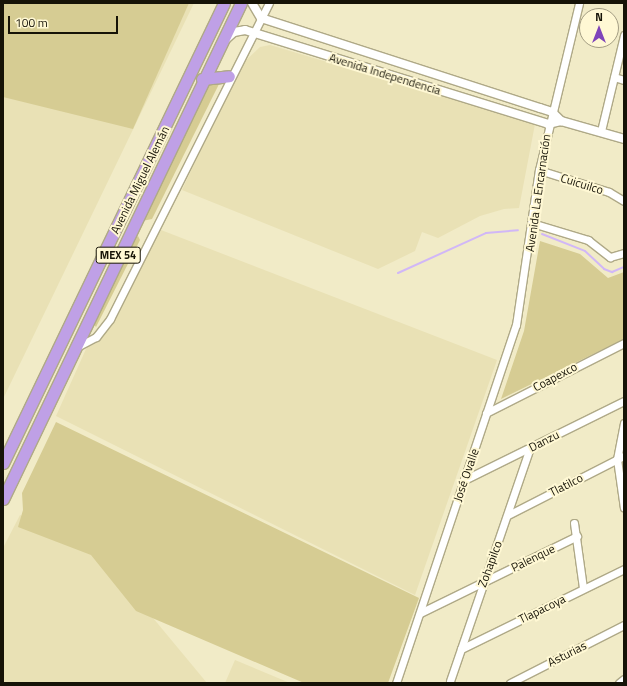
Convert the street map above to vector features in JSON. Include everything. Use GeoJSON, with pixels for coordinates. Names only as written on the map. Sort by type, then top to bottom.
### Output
{"type":"FeatureCollection","features":[{"type":"Feature","properties":{"kind":"highway","name":"Avenida Miguel Alemán"},"geometry":{"type":"LineString","coordinates":[[3,463],[224,3]]}},
{"type":"Feature","properties":{"kind":"highway","name":"Avenida Miguel Alemán"},"geometry":{"type":"LineString","coordinates":[[3,499],[72,350],[202,79],[241,3]]}},
{"type":"Feature","properties":{"kind":"highway"},"geometry":{"type":"LineString","coordinates":[[202,79],[229,76]]}},
{"type":"Feature","properties":{"kind":"street"},"geometry":{"type":"LineString","coordinates":[[252,3],[261,18]]}},
{"type":"Feature","properties":{"kind":"street"},"geometry":{"type":"LineString","coordinates":[[72,350],[96,336],[110,319],[229,76],[269,3]]}},
{"type":"Feature","properties":{"kind":"street","name":"Avenida La Encarnación"},"geometry":{"type":"LineString","coordinates":[[512,337],[523,299],[539,170],[548,124],[579,3]]}},
{"type":"Feature","properties":{"kind":"street","name":"Avenida Independencia"},"geometry":{"type":"LineString","coordinates":[[261,18],[552,112],[561,121]]}},
{"type":"Feature","properties":{"kind":"street","name":"Avenida Independencia"},"geometry":{"type":"LineString","coordinates":[[217,51],[234,32],[253,33],[548,124]]}},
{"type":"Feature","properties":{"kind":"street"},"geometry":{"type":"LineString","coordinates":[[601,131],[624,35]]}},
{"type":"Feature","properties":{"kind":"street"},"geometry":{"type":"LineString","coordinates":[[614,77],[624,80]]}},
{"type":"Feature","properties":{"kind":"street"},"geometry":{"type":"LineString","coordinates":[[548,124],[561,121],[601,131],[624,139]]}},
{"type":"Feature","properties":{"kind":"street","name":"Cuicuilco"},"geometry":{"type":"LineString","coordinates":[[539,170],[609,192],[624,201]]}},
{"type":"Feature","properties":{"kind":"street"},"geometry":{"type":"LineString","coordinates":[[532,225],[588,240],[610,257],[624,253]]}},
{"type":"Feature","properties":{"kind":"street","name":"José Ovalle"},"geometry":{"type":"LineString","coordinates":[[396,683],[512,337]]}},
{"type":"Feature","properties":{"kind":"street","name":"Coapexco"},"geometry":{"type":"LineString","coordinates":[[486,413],[624,343]]}},
{"type":"Feature","properties":{"kind":"street","name":"Danzu"},"geometry":{"type":"LineString","coordinates":[[464,480],[624,401]]}},
{"type":"Feature","properties":{"kind":"street"},"geometry":{"type":"LineString","coordinates":[[624,423],[620,457],[624,508]]}},
{"type":"Feature","properties":{"kind":"street","name":"Zohapilco"},"geometry":{"type":"LineString","coordinates":[[450,681],[530,448]]}},
{"type":"Feature","properties":{"kind":"street","name":"Tlatilco"},"geometry":{"type":"LineString","coordinates":[[508,515],[620,457]]}},
{"type":"Feature","properties":{"kind":"street"},"geometry":{"type":"LineString","coordinates":[[574,523],[584,588]]}},
{"type":"Feature","properties":{"kind":"street","name":"Palenque"},"geometry":{"type":"LineString","coordinates":[[420,613],[577,536]]}},
{"type":"Feature","properties":{"kind":"street","name":"Tlapacoya"},"geometry":{"type":"LineString","coordinates":[[461,649],[624,569]]}},
{"type":"Feature","properties":{"kind":"street","name":"Asturias"},"geometry":{"type":"LineString","coordinates":[[510,683],[523,680],[624,625]]}},
{"type":"Feature","properties":{"kind":"street"},"geometry":{"type":"LineString","coordinates":[[619,683],[624,679]]}},
{"type":"Feature","properties":{"kind":"shaded area"},"geometry":{"type":"Polygon","coordinates":[[[3,3],[194,3],[3,399],[3,3]]]}},
{"type":"Feature","properties":{"kind":"shaded area"},"geometry":{"type":"Polygon","coordinates":[[[3,3],[189,3],[133,129],[3,97],[3,3]]]}},
{"type":"Feature","properties":{"kind":"shaded area"},"geometry":{"type":"Polygon","coordinates":[[[270,45],[535,124],[519,208],[504,209],[480,216],[438,238],[422,232],[415,251],[378,269],[182,190],[239,67],[260,47],[270,45]]]}},
{"type":"Feature","properties":{"kind":"shaded area"},"geometry":{"type":"Polygon","coordinates":[[[222,78],[152,219],[142,221],[209,82],[222,78]]]}},
{"type":"Feature","properties":{"kind":"shaded area"},"geometry":{"type":"Polygon","coordinates":[[[161,230],[497,360],[415,595],[56,416],[86,349],[161,230]]]}},
{"type":"Feature","properties":{"kind":"shaded area"},"geometry":{"type":"Polygon","coordinates":[[[138,236],[140,240],[96,327],[93,323],[133,239],[138,236]]]}},
{"type":"Feature","properties":{"kind":"shaded area"},"geometry":{"type":"Polygon","coordinates":[[[540,241],[580,254],[608,278],[624,272],[624,339],[501,399],[524,331],[540,241]]]}},
{"type":"Feature","properties":{"kind":"shaded area"},"geometry":{"type":"Polygon","coordinates":[[[56,422],[419,598],[388,683],[304,683],[136,611],[91,555],[18,527],[23,510],[22,493],[56,422]]]}},
{"type":"Feature","properties":{"kind":"shaded area"},"geometry":{"type":"Polygon","coordinates":[[[20,515],[95,548],[207,683],[3,683],[3,548],[20,515]]]}},
{"type":"Feature","properties":{"kind":"shaded area"},"geometry":{"type":"Polygon","coordinates":[[[235,660],[290,683],[225,683],[235,660]]]}},
{"type":"Feature","properties":{"kind":"waterway"},"geometry":{"type":"LineString","coordinates":[[398,273],[486,233],[518,230]]}},
{"type":"Feature","properties":{"kind":"waterway"},"geometry":{"type":"LineString","coordinates":[[542,234],[585,251],[604,269],[612,272],[624,267]]}}]}
